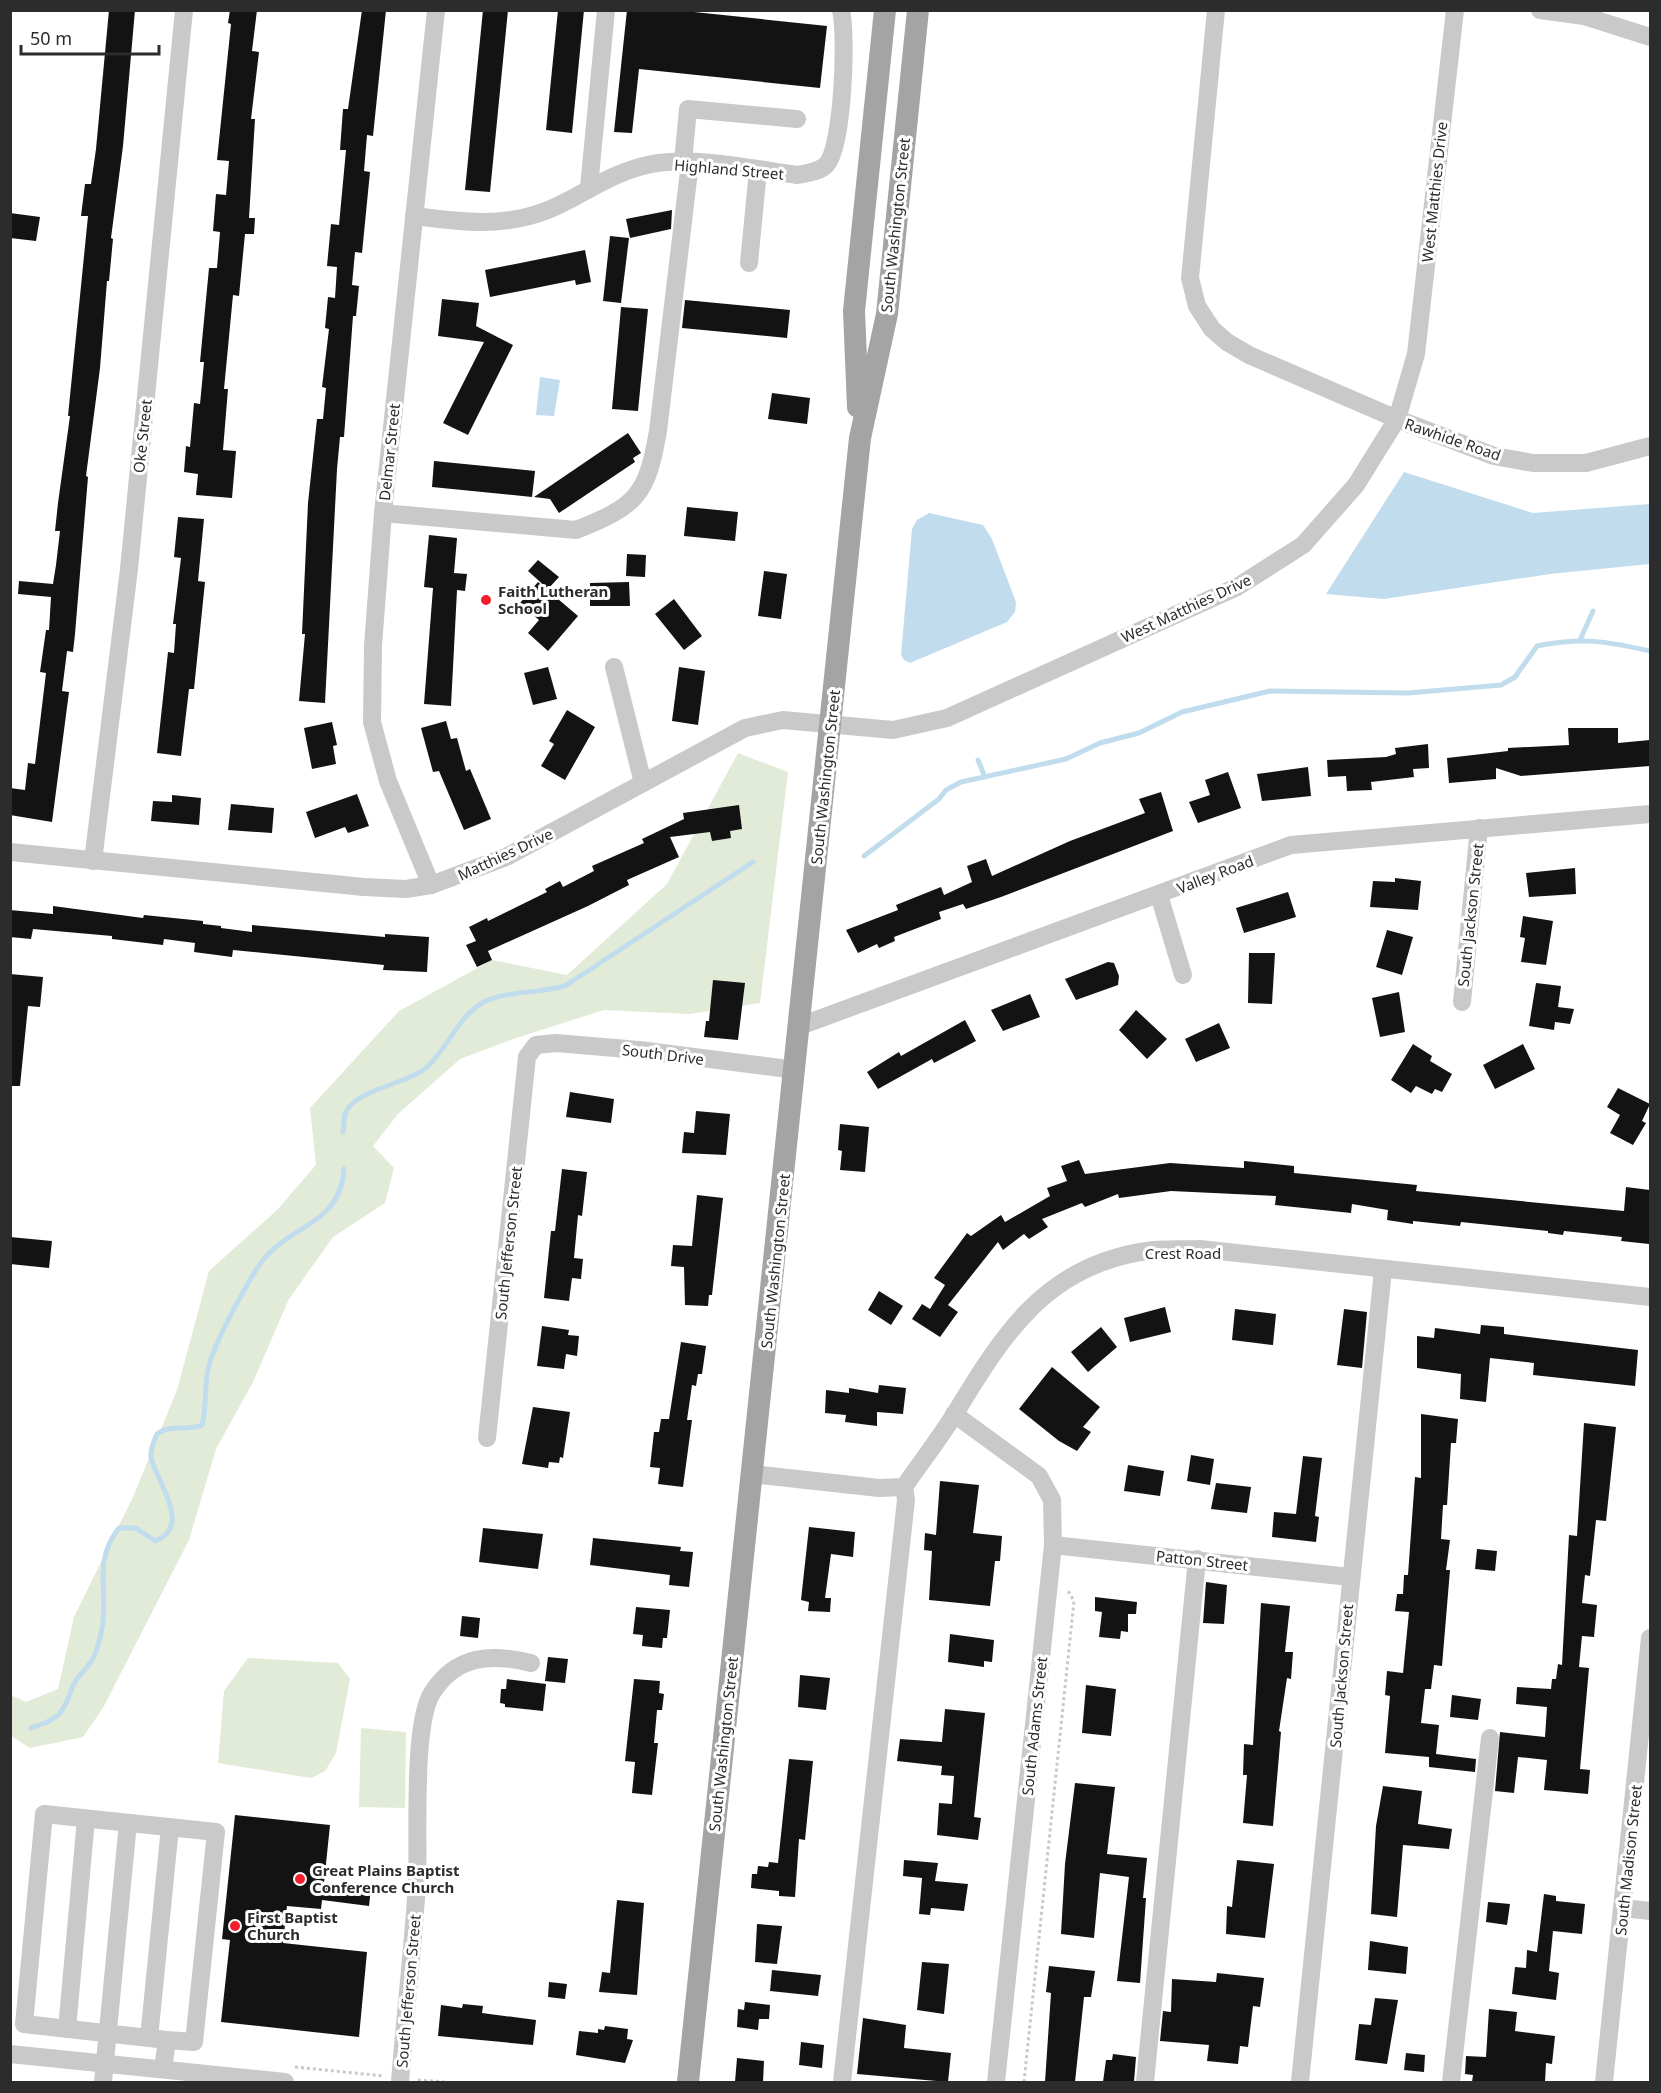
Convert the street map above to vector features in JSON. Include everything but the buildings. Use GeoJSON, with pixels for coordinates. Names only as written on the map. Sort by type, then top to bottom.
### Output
{"type":"FeatureCollection","features":[{"type":"Feature","properties":{"kind":"main road","name":"South Washington Street"},"geometry":{"type":"LineString","coordinates":[[860,438],[854,311],[885,10]]}},
{"type":"Feature","properties":{"kind":"main road","name":"South Washington Street"},"geometry":{"type":"LineString","coordinates":[[688,2082],[796,1070],[860,438],[886,314],[918,10]]}},
{"type":"Feature","properties":{"kind":"street","name":"Oke Street"},"geometry":{"type":"LineString","coordinates":[[93,861],[129,569],[184,10]]}},
{"type":"Feature","properties":{"kind":"street","name":"Delmar Street"},"geometry":{"type":"LineString","coordinates":[[430,885],[388,781],[372,722],[373,646],[383,513],[436,10]]}},
{"type":"Feature","properties":{"kind":"street"},"geometry":{"type":"LineString","coordinates":[[589,187],[606,10]]}},
{"type":"Feature","properties":{"kind":"street","name":"Highland Street"},"geometry":{"type":"LineString","coordinates":[[414,216],[474,224],[510,222],[549,209],[623,172],[653,164],[687,163],[797,175],[813,173],[827,164],[834,145],[846,53],[841,10]]}},
{"type":"Feature","properties":{"kind":"street","name":"Rawhide Road"},"geometry":{"type":"LineString","coordinates":[[1216,10],[1190,278],[1197,306],[1212,329],[1249,355],[1397,419],[1494,456],[1533,463],[1586,463],[1650,446]]}},
{"type":"Feature","properties":{"kind":"street","name":"West Matthies Drive"},"geometry":{"type":"LineString","coordinates":[[831,723],[893,730],[947,718],[1237,587],[1303,545],[1356,485],[1397,419],[1416,354],[1455,10]]}},
{"type":"Feature","properties":{"kind":"street"},"geometry":{"type":"LineString","coordinates":[[1540,10],[1584,16],[1650,37]]}},
{"type":"Feature","properties":{"kind":"street"},"geometry":{"type":"LineString","coordinates":[[383,513],[576,530],[606,519],[636,499],[651,470],[658,431],[687,163],[688,109],[797,119]]}},
{"type":"Feature","properties":{"kind":"street"},"geometry":{"type":"LineString","coordinates":[[749,263],[758,170]]}},
{"type":"Feature","properties":{"kind":"street"},"geometry":{"type":"LineString","coordinates":[[614,667],[643,783]]}},
{"type":"Feature","properties":{"kind":"street","name":"Matthies Drive"},"geometry":{"type":"LineString","coordinates":[[10,852],[364,887],[406,889],[430,885],[506,857],[745,728],[783,720],[831,723]]}},
{"type":"Feature","properties":{"kind":"street","name":"Valley Road"},"geometry":{"type":"LineString","coordinates":[[800,1026],[1291,845],[1650,814]]}},
{"type":"Feature","properties":{"kind":"street","name":"South Jackson Street"},"geometry":{"type":"LineString","coordinates":[[1462,1002],[1479,828]]}},
{"type":"Feature","properties":{"kind":"street"},"geometry":{"type":"LineString","coordinates":[[1159,895],[1183,975]]}},
{"type":"Feature","properties":{"kind":"street","name":"South Drive"},"geometry":{"type":"LineString","coordinates":[[532,1049],[536,1044],[556,1043],[796,1070]]}},
{"type":"Feature","properties":{"kind":"street","name":"South Jefferson Street"},"geometry":{"type":"LineString","coordinates":[[487,1438],[527,1058],[532,1049]]}},
{"type":"Feature","properties":{"kind":"street","name":"Crest Road"},"geometry":{"type":"LineString","coordinates":[[904,1487],[954,1414],[987,1359],[1013,1325],[1038,1299],[1070,1277],[1106,1260],[1146,1251],[1200,1250],[1650,1297]]}},
{"type":"Feature","properties":{"kind":"street","name":"South Jackson Street"},"geometry":{"type":"LineString","coordinates":[[1300,2082],[1383,1270]]}},
{"type":"Feature","properties":{"kind":"street","name":"South Adams Street"},"geometry":{"type":"LineString","coordinates":[[954,1414],[1039,1476],[1052,1500],[1053,1545],[996,2082]]}},
{"type":"Feature","properties":{"kind":"street"},"geometry":{"type":"LineString","coordinates":[[752,1474],[879,1488],[904,1487],[906,1500],[842,2082]]}},
{"type":"Feature","properties":{"kind":"street","name":"Patton Street"},"geometry":{"type":"LineString","coordinates":[[1053,1545],[1350,1577]]}},
{"type":"Feature","properties":{"kind":"street"},"geometry":{"type":"LineString","coordinates":[[1144,2082],[1197,1559]]}},
{"type":"Feature","properties":{"kind":"street","name":"South Madison Street"},"geometry":{"type":"LineString","coordinates":[[1604,2082],[1650,1638]]}},
{"type":"Feature","properties":{"kind":"street","name":"South Jefferson Street"},"geometry":{"type":"LineString","coordinates":[[400,2082],[417,1884],[420,1738],[430,1695],[444,1677],[459,1664],[480,1657],[506,1656],[531,1663]]}},
{"type":"Feature","properties":{"kind":"street"},"geometry":{"type":"LineString","coordinates":[[1451,2082],[1490,1738]]}},
{"type":"Feature","properties":{"kind":"street"},"geometry":{"type":"LineString","coordinates":[[29,2025],[194,2042],[216,1832],[44,1814],[29,2025],[31,2056]]}},
{"type":"Feature","properties":{"kind":"street"},"geometry":{"type":"LineString","coordinates":[[67,2029],[86,1819]]}},
{"type":"Feature","properties":{"kind":"street"},"geometry":{"type":"LineString","coordinates":[[103,2082],[128,1823]]}},
{"type":"Feature","properties":{"kind":"street"},"geometry":{"type":"LineString","coordinates":[[163,2069],[158,2039],[170,1827]]}},
{"type":"Feature","properties":{"kind":"street"},"geometry":{"type":"LineString","coordinates":[[1623,1908],[1650,1911]]}},
{"type":"Feature","properties":{"kind":"street"},"geometry":{"type":"LineString","coordinates":[[10,2054],[285,2082]]}},
{"type":"Feature","properties":{"kind":"path"},"geometry":{"type":"LineString","coordinates":[[1024,2082],[1074,1601],[1066,1586]]}},
{"type":"Feature","properties":{"kind":"green space"},"geometry":{"type":"Polygon","coordinates":[[[738,753],[788,772],[760,1003],[690,1014],[604,1010],[513,1039],[460,1059],[398,1114],[373,1146],[394,1168],[385,1203],[333,1237],[289,1299],[253,1382],[216,1449],[189,1540],[103,1708],[83,1737],[30,1748],[11,1736],[11,1695],[26,1702],[58,1689],[74,1617],[133,1497],[177,1390],[209,1271],[277,1210],[316,1165],[310,1108],[399,1011],[492,960],[567,975],[667,884],[738,753]]]}},
{"type":"Feature","properties":{"kind":"green space"},"geometry":{"type":"Polygon","coordinates":[[[248,1658],[338,1663],[350,1679],[336,1753],[325,1771],[311,1778],[218,1763],[224,1691],[248,1658]]]}},
{"type":"Feature","properties":{"kind":"green space"},"geometry":{"type":"Polygon","coordinates":[[[361,1728],[406,1732],[405,1808],[359,1807],[361,1728]]]}},
{"type":"Feature","properties":{"kind":"water"},"geometry":{"type":"Polygon","coordinates":[[[540,377],[560,380],[554,416],[536,415],[540,377]]]}},
{"type":"Feature","properties":{"kind":"water"},"geometry":{"type":"Polygon","coordinates":[[[1404,472],[1533,513],[1650,504],[1650,564],[1550,574],[1384,599],[1326,594],[1404,472]]]}},
{"type":"Feature","properties":{"kind":"water"},"geometry":{"type":"Polygon","coordinates":[[[929,513],[983,525],[992,539],[1016,602],[1015,612],[1007,622],[910,663],[901,655],[912,529],[917,520],[929,513]]]}},
{"type":"Feature","properties":{"kind":"waterway"},"geometry":{"type":"LineString","coordinates":[[1580,640],[1593,611]]}},
{"type":"Feature","properties":{"kind":"waterway"},"geometry":{"type":"LineString","coordinates":[[864,856],[939,799],[946,790],[961,782],[1066,759],[1100,743],[1139,733],[1182,712],[1270,691],[1408,693],[1501,685],[1515,677],[1537,646],[1553,643],[1594,641],[1650,651]]}},
{"type":"Feature","properties":{"kind":"waterway"},"geometry":{"type":"LineString","coordinates":[[978,760],[985,777]]}},
{"type":"Feature","properties":{"kind":"waterway"},"geometry":{"type":"LineString","coordinates":[[343,1132],[345,1114],[350,1106],[369,1093],[407,1078],[427,1067],[467,1015],[484,1002],[502,996],[565,986],[753,862]]}},
{"type":"Feature","properties":{"kind":"waterway"},"geometry":{"type":"LineString","coordinates":[[31,1728],[60,1714],[75,1682],[95,1653],[104,1615],[103,1577],[106,1553],[119,1528],[136,1528],[155,1541],[166,1534],[171,1525],[172,1514],[169,1502],[151,1457],[157,1434],[168,1429],[202,1425],[211,1360],[240,1297],[263,1260],[287,1238],[313,1222],[334,1201],[341,1187],[344,1169]]}},
{"type":"Feature","properties":{"kind":"place","name":"Faith Lutheran School"},"geometry":{"type":"Point","coordinates":[486,600]}},
{"type":"Feature","properties":{"kind":"place","name":"Great Plains Baptist Conference Church"},"geometry":{"type":"Point","coordinates":[300,1879]}},
{"type":"Feature","properties":{"kind":"place","name":"First Baptist Church"},"geometry":{"type":"Point","coordinates":[235,1926]}}]}
